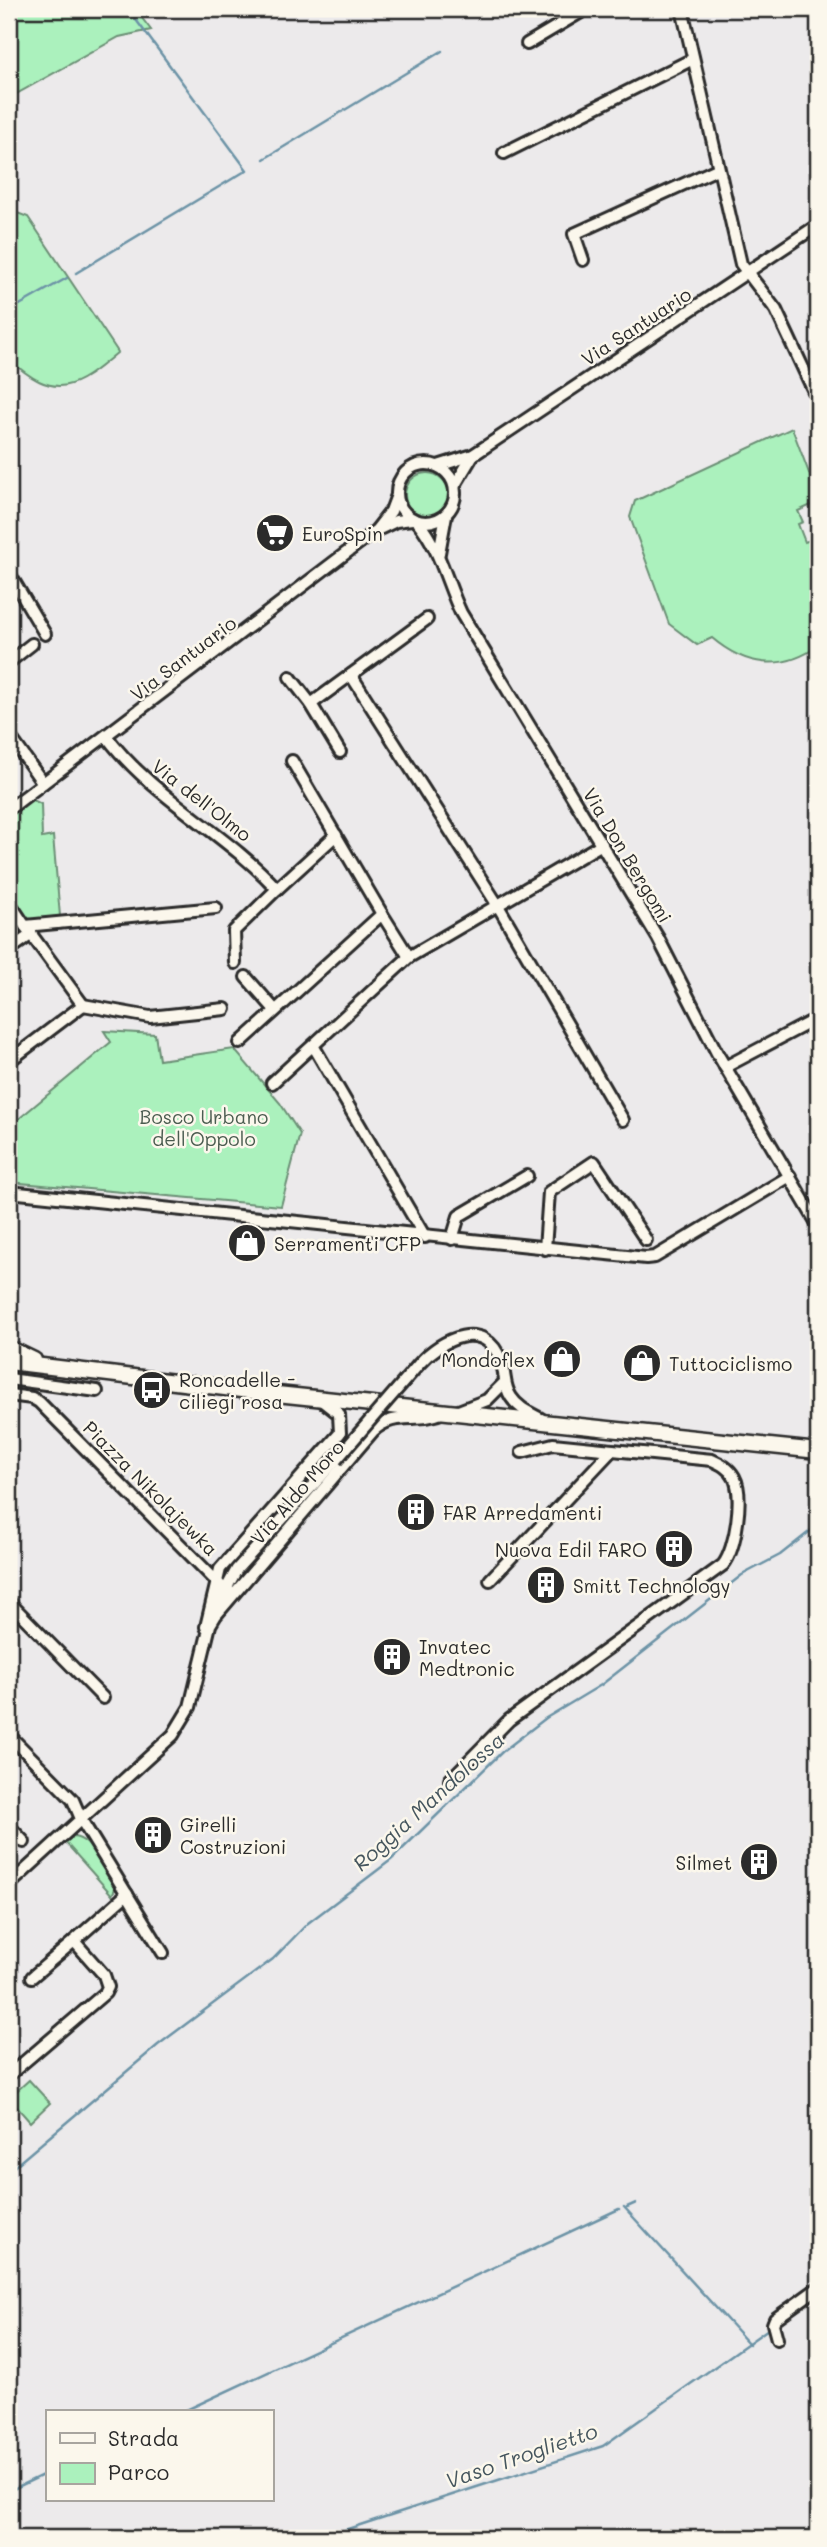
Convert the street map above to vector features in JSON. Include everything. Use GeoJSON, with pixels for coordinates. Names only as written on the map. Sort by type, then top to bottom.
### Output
{"type":"FeatureCollection","features":[{"type":"Feature","properties":{"kind":"main road"},"geometry":{"type":"LineString","coordinates":[[9,1348],[48,1366]]}},
{"type":"Feature","properties":{"kind":"main road"},"geometry":{"type":"LineString","coordinates":[[9,1362],[320,1399],[818,1451]]}},
{"type":"Feature","properties":{"kind":"street"},"geometry":{"type":"LineString","coordinates":[[527,44],[586,9]]}},
{"type":"Feature","properties":{"kind":"street"},"geometry":{"type":"LineString","coordinates":[[682,9],[741,264],[776,310],[818,400]]}},
{"type":"Feature","properties":{"kind":"street"},"geometry":{"type":"LineString","coordinates":[[504,153],[693,59]]}},
{"type":"Feature","properties":{"kind":"street"},"geometry":{"type":"LineString","coordinates":[[583,260],[574,234],[717,169]]}},
{"type":"Feature","properties":{"kind":"street","name":"Via Santuario"},"geometry":{"type":"LineString","coordinates":[[438,466],[473,455],[818,225]]}},
{"type":"Feature","properties":{"kind":"street","name":"Via Santuario"},"geometry":{"type":"LineString","coordinates":[[455,485],[473,455]]}},
{"type":"Feature","properties":{"kind":"street"},"geometry":{"type":"LineString","coordinates":[[418,465],[438,466],[455,485],[456,496],[446,515],[428,523],[415,521],[404,513],[397,495],[402,476],[418,465]]}},
{"type":"Feature","properties":{"kind":"street","name":"Via Santuario"},"geometry":{"type":"LineString","coordinates":[[9,809],[375,531],[391,511],[397,495]]}},
{"type":"Feature","properties":{"kind":"street","name":"Via Don Bergomi"},"geometry":{"type":"LineString","coordinates":[[439,553],[446,515]]}},
{"type":"Feature","properties":{"kind":"street","name":"Via Santuario"},"geometry":{"type":"LineString","coordinates":[[375,531],[396,522],[415,521]]}},
{"type":"Feature","properties":{"kind":"street","name":"Via Don Bergomi"},"geometry":{"type":"LineString","coordinates":[[415,521],[439,553],[446,582],[461,613],[658,938],[725,1067],[818,1225]]}},
{"type":"Feature","properties":{"kind":"street"},"geometry":{"type":"LineString","coordinates":[[9,573],[45,635]]}},
{"type":"Feature","properties":{"kind":"street"},"geometry":{"type":"LineString","coordinates":[[311,704],[427,619]]}},
{"type":"Feature","properties":{"kind":"street"},"geometry":{"type":"LineString","coordinates":[[9,662],[32,644]]}},
{"type":"Feature","properties":{"kind":"street"},"geometry":{"type":"LineString","coordinates":[[351,675],[497,904],[623,1120]]}},
{"type":"Feature","properties":{"kind":"street"},"geometry":{"type":"LineString","coordinates":[[290,677],[311,704],[340,752]]}},
{"type":"Feature","properties":{"kind":"street"},"geometry":{"type":"LineString","coordinates":[[9,735],[43,783]]}},
{"type":"Feature","properties":{"kind":"street","name":"Via dell'Olmo"},"geometry":{"type":"LineString","coordinates":[[107,737],[128,765],[234,846],[278,889]]}},
{"type":"Feature","properties":{"kind":"street"},"geometry":{"type":"LineString","coordinates":[[292,761],[409,957]]}},
{"type":"Feature","properties":{"kind":"street"},"geometry":{"type":"LineString","coordinates":[[235,963],[234,931],[336,835]]}},
{"type":"Feature","properties":{"kind":"street"},"geometry":{"type":"LineString","coordinates":[[272,1083],[409,957],[602,844]]}},
{"type":"Feature","properties":{"kind":"street"},"geometry":{"type":"LineString","coordinates":[[9,902],[83,1005],[150,1017],[225,1009]]}},
{"type":"Feature","properties":{"kind":"street"},"geometry":{"type":"LineString","coordinates":[[9,950],[29,930],[216,908]]}},
{"type":"Feature","properties":{"kind":"street"},"geometry":{"type":"LineString","coordinates":[[240,1043],[382,914]]}},
{"type":"Feature","properties":{"kind":"street"},"geometry":{"type":"LineString","coordinates":[[246,977],[275,1010]]}},
{"type":"Feature","properties":{"kind":"street"},"geometry":{"type":"LineString","coordinates":[[9,1061],[83,1005]]}},
{"type":"Feature","properties":{"kind":"street"},"geometry":{"type":"LineString","coordinates":[[725,1067],[818,1018]]}},
{"type":"Feature","properties":{"kind":"street"},"geometry":{"type":"LineString","coordinates":[[314,1047],[425,1237]]}},
{"type":"Feature","properties":{"kind":"street"},"geometry":{"type":"LineString","coordinates":[[545,1249],[549,1192],[594,1162],[646,1240]]}},
{"type":"Feature","properties":{"kind":"street"},"geometry":{"type":"LineString","coordinates":[[452,1239],[459,1216],[527,1176]]}},
{"type":"Feature","properties":{"kind":"street"},"geometry":{"type":"LineString","coordinates":[[9,1192],[636,1258],[655,1257],[790,1176]]}},
{"type":"Feature","properties":{"kind":"street"},"geometry":{"type":"LineString","coordinates":[[229,1591],[237,1569],[434,1347],[451,1338],[482,1340],[494,1348],[500,1359],[504,1383],[513,1401],[551,1423],[553,1444]]}},
{"type":"Feature","properties":{"kind":"street"},"geometry":{"type":"LineString","coordinates":[[9,1379],[97,1391]]}},
{"type":"Feature","properties":{"kind":"street","name":"Via Aldo Moro"},"geometry":{"type":"LineString","coordinates":[[206,1636],[229,1591],[245,1579],[378,1427],[401,1418],[427,1420],[487,1400],[504,1383]]}},
{"type":"Feature","properties":{"kind":"street","name":"Piazza Nikolajewka"},"geometry":{"type":"LineString","coordinates":[[9,1389],[38,1394],[55,1410],[61,1421]]}},
{"type":"Feature","properties":{"kind":"street","name":"Piazza Nikolajewka"},"geometry":{"type":"LineString","coordinates":[[9,1395],[36,1399],[61,1421],[229,1591]]}},
{"type":"Feature","properties":{"kind":"street","name":"Via Aldo Moro"},"geometry":{"type":"LineString","coordinates":[[9,1885],[173,1735],[190,1707],[219,1569],[340,1433],[339,1414],[320,1399]]}},
{"type":"Feature","properties":{"kind":"street"},"geometry":{"type":"LineString","coordinates":[[450,1780],[509,1720],[723,1564],[733,1549],[739,1491],[734,1476],[724,1466],[712,1461],[553,1444],[522,1452]]}},
{"type":"Feature","properties":{"kind":"street"},"geometry":{"type":"LineString","coordinates":[[490,1580],[612,1450]]}},
{"type":"Feature","properties":{"kind":"street"},"geometry":{"type":"LineString","coordinates":[[245,1579],[285,1518]]}},
{"type":"Feature","properties":{"kind":"street"},"geometry":{"type":"LineString","coordinates":[[9,1602],[103,1698]]}},
{"type":"Feature","properties":{"kind":"street"},"geometry":{"type":"LineString","coordinates":[[9,1735],[73,1800],[82,1821],[163,1953]]}},
{"type":"Feature","properties":{"kind":"street"},"geometry":{"type":"LineString","coordinates":[[9,1826],[24,1842]]}},
{"type":"Feature","properties":{"kind":"street"},"geometry":{"type":"LineString","coordinates":[[32,1977],[127,1894]]}},
{"type":"Feature","properties":{"kind":"street"},"geometry":{"type":"LineString","coordinates":[[9,2075],[105,1993],[108,1987],[104,1975],[74,1941]]}},
{"type":"Feature","properties":{"kind":"street"},"geometry":{"type":"LineString","coordinates":[[774,2331],[778,2315],[818,2288]]}},
{"type":"Feature","properties":{"kind":"green space"},"geometry":{"type":"Polygon","coordinates":[[[9,9],[135,9],[151,30],[119,37],[9,98],[9,9]]]}},
{"type":"Feature","properties":{"kind":"green space"},"geometry":{"type":"Polygon","coordinates":[[[12,211],[28,217],[118,352],[77,382],[65,386],[39,381],[9,359],[9,214],[12,211]]]}},
{"type":"Feature","properties":{"kind":"green space"},"geometry":{"type":"Polygon","coordinates":[[[792,428],[818,497],[818,502],[798,511],[803,522],[798,524],[805,542],[818,537],[818,646],[791,660],[764,662],[737,655],[712,638],[697,645],[669,624],[630,517],[635,501],[792,428]]]}},
{"type":"Feature","properties":{"kind":"green space"},"geometry":{"type":"Polygon","coordinates":[[[427,473],[442,480],[449,495],[442,510],[427,517],[412,510],[405,495],[412,480],[427,473]]]}},
{"type":"Feature","properties":{"kind":"green space"},"geometry":{"type":"Polygon","coordinates":[[[31,799],[41,804],[42,838],[53,836],[60,916],[25,920],[9,896],[9,815],[31,799]]]}},
{"type":"Feature","properties":{"kind":"green space","name":"Bosco Urbano dell'Oppolo"},"geometry":{"type":"Polygon","coordinates":[[[104,1031],[155,1034],[159,1060],[234,1049],[280,1103],[300,1134],[281,1206],[9,1182],[9,1127],[111,1042],[104,1031]]]}},
{"type":"Feature","properties":{"kind":"green space"},"geometry":{"type":"Polygon","coordinates":[[[74,1837],[81,1839],[94,1850],[115,1889],[112,1895],[65,1842],[74,1837]]]}},
{"type":"Feature","properties":{"kind":"green space"},"geometry":{"type":"Polygon","coordinates":[[[29,2080],[50,2103],[30,2122],[9,2098],[29,2080]]]}},
{"type":"Feature","properties":{"kind":"waterway"},"geometry":{"type":"LineString","coordinates":[[76,273],[247,170],[128,9]]}},
{"type":"Feature","properties":{"kind":"waterway"},"geometry":{"type":"LineString","coordinates":[[264,159],[442,51]]}},
{"type":"Feature","properties":{"kind":"waterway"},"geometry":{"type":"LineString","coordinates":[[9,311],[67,278]]}},
{"type":"Feature","properties":{"kind":"waterway","name":"Roggia Mandolossa"},"geometry":{"type":"LineString","coordinates":[[9,2171],[158,2045],[273,1959],[308,1923],[391,1860],[502,1752],[546,1718],[601,1685],[742,1575],[780,1555],[818,1525]]}},
{"type":"Feature","properties":{"kind":"waterway"},"geometry":{"type":"LineString","coordinates":[[627,2207],[636,2203]]}},
{"type":"Feature","properties":{"kind":"waterway"},"geometry":{"type":"LineString","coordinates":[[624,2207],[749,2344]]}},
{"type":"Feature","properties":{"kind":"waterway"},"geometry":{"type":"LineString","coordinates":[[186,2410],[619,2209]]}},
{"type":"Feature","properties":{"kind":"waterway"},"geometry":{"type":"LineString","coordinates":[[776,2311],[796,2297]]}},
{"type":"Feature","properties":{"kind":"waterway","name":"Vaso Troglietto"},"geometry":{"type":"LineString","coordinates":[[320,2538],[603,2446],[771,2327]]}},
{"type":"Feature","properties":{"kind":"waterway"},"geometry":{"type":"LineString","coordinates":[[9,2491],[46,2473]]}},
{"type":"Feature","properties":{"kind":"place","name":"EuroSpin"},"geometry":{"type":"Point","coordinates":[275,533]}},
{"type":"Feature","properties":{"kind":"place","name":"Serramenti CFP"},"geometry":{"type":"Point","coordinates":[247,1243]}},
{"type":"Feature","properties":{"kind":"place","name":"Mondoflex"},"geometry":{"type":"Point","coordinates":[562,1359]}},
{"type":"Feature","properties":{"kind":"place","name":"Tuttociclismo"},"geometry":{"type":"Point","coordinates":[642,1363]}},
{"type":"Feature","properties":{"kind":"place","name":"Roncadelle - ciliegi rosa"},"geometry":{"type":"Point","coordinates":[152,1390]}},
{"type":"Feature","properties":{"kind":"place","name":"FAR Arredamenti"},"geometry":{"type":"Point","coordinates":[416,1512]}},
{"type":"Feature","properties":{"kind":"place","name":"Nuova Edil FARO"},"geometry":{"type":"Point","coordinates":[674,1549]}},
{"type":"Feature","properties":{"kind":"place","name":"Smitt Technology"},"geometry":{"type":"Point","coordinates":[546,1585]}},
{"type":"Feature","properties":{"kind":"place","name":"Invatec Medtronic"},"geometry":{"type":"Point","coordinates":[392,1657]}},
{"type":"Feature","properties":{"kind":"place","name":"Girelli Costruzioni"},"geometry":{"type":"Point","coordinates":[153,1835]}},
{"type":"Feature","properties":{"kind":"place","name":"Silmet"},"geometry":{"type":"Point","coordinates":[759,1862]}}]}
